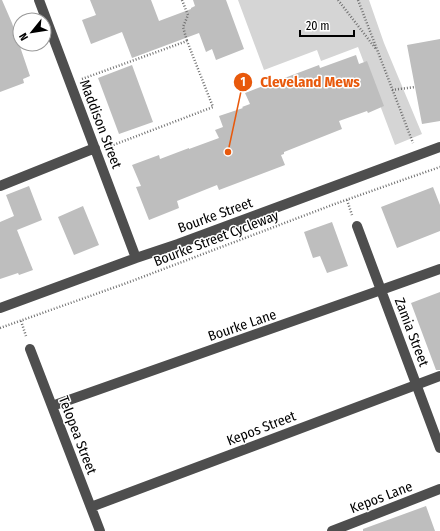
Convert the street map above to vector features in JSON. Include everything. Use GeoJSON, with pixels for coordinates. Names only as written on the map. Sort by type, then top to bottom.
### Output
{"type":"FeatureCollection","features":[{"type":"Feature","properties":{"kind":"street","name":"Maddison Street"},"geometry":{"type":"LineString","coordinates":[[39,0],[136,258]]}},
{"type":"Feature","properties":{"kind":"street","name":"Bourke Street"},"geometry":{"type":"LineString","coordinates":[[0,308],[440,147]]}},
{"type":"Feature","properties":{"kind":"street"},"geometry":{"type":"LineString","coordinates":[[0,186],[95,150]]}},
{"type":"Feature","properties":{"kind":"street","name":"Zamia Street"},"geometry":{"type":"LineString","coordinates":[[357,226],[440,448]]}},
{"type":"Feature","properties":{"kind":"street","name":"Bourke Lane"},"geometry":{"type":"LineString","coordinates":[[52,406],[440,269]]}},
{"type":"Feature","properties":{"kind":"street","name":"Telopea Street"},"geometry":{"type":"LineString","coordinates":[[30,349],[100,531]]}},
{"type":"Feature","properties":{"kind":"street","name":"Kepos Street"},"geometry":{"type":"LineString","coordinates":[[91,507],[440,376]]}},
{"type":"Feature","properties":{"kind":"street","name":"Kepos Lane"},"geometry":{"type":"LineString","coordinates":[[332,531],[440,489]]}},
{"type":"Feature","properties":{"kind":"path"},"geometry":{"type":"LineString","coordinates":[[95,150],[213,107],[187,41],[183,27],[188,16],[182,0]]}},
{"type":"Feature","properties":{"kind":"path"},"geometry":{"type":"LineString","coordinates":[[338,0],[379,52]]}},
{"type":"Feature","properties":{"kind":"path"},"geometry":{"type":"LineString","coordinates":[[358,0],[414,145]]}},
{"type":"Feature","properties":{"kind":"path"},"geometry":{"type":"LineString","coordinates":[[70,83],[187,41]]}},
{"type":"Feature","properties":{"kind":"path"},"geometry":{"type":"LineString","coordinates":[[392,90],[415,87]]}},
{"type":"Feature","properties":{"kind":"path","name":"Bourke Street Cycleway"},"geometry":{"type":"LineString","coordinates":[[0,328],[124,284],[332,205],[440,167]]}},
{"type":"Feature","properties":{"kind":"shaded area"},"geometry":{"type":"Polygon","coordinates":[[[238,0],[369,0],[384,43],[422,134],[395,145],[358,47],[321,61],[317,50],[264,70],[238,0]]]}},
{"type":"Feature","properties":{"kind":"building"},"geometry":{"type":"Polygon","coordinates":[[[0,0],[2,0],[12,23],[12,52],[22,52],[30,76],[23,79],[24,83],[0,92],[0,0]]]}},
{"type":"Feature","properties":{"kind":"building"},"geometry":{"type":"Polygon","coordinates":[[[90,0],[151,0],[159,21],[191,9],[195,6],[193,0],[226,0],[244,49],[216,60],[212,49],[206,52],[199,33],[132,58],[122,32],[91,44],[82,20],[96,15],[90,0]]]}},
{"type":"Feature","properties":{"kind":"building"},"geometry":{"type":"Polygon","coordinates":[[[440,39],[440,121],[422,124],[407,45],[440,39]]]}},
{"type":"Feature","properties":{"kind":"building"},"geometry":{"type":"Polygon","coordinates":[[[356,55],[359,64],[367,61],[384,106],[368,113],[367,111],[339,121],[342,129],[284,152],[284,154],[281,155],[285,165],[219,190],[217,185],[177,201],[179,208],[149,220],[136,187],[141,186],[132,165],[159,155],[160,159],[219,138],[215,130],[223,127],[219,116],[243,108],[242,107],[250,104],[245,93],[319,65],[320,68],[356,55]]]}},
{"type":"Feature","properties":{"kind":"building"},"geometry":{"type":"Polygon","coordinates":[[[132,65],[153,122],[119,134],[98,78],[132,65]]]}},
{"type":"Feature","properties":{"kind":"building"},"geometry":{"type":"Polygon","coordinates":[[[29,186],[42,220],[17,230],[33,270],[0,279],[0,222],[14,216],[6,195],[29,186]]]}},
{"type":"Feature","properties":{"kind":"building"},"geometry":{"type":"Polygon","coordinates":[[[433,187],[440,205],[440,231],[397,248],[381,207],[433,187]]]}},
{"type":"Feature","properties":{"kind":"building"},"geometry":{"type":"Polygon","coordinates":[[[83,206],[99,245],[74,255],[58,217],[83,206]]]}},
{"type":"Feature","properties":{"kind":"building"},"geometry":{"type":"Polygon","coordinates":[[[332,222],[348,266],[327,273],[320,256],[313,258],[304,232],[332,222]]]}},
{"type":"Feature","properties":{"kind":"building"},"geometry":{"type":"Polygon","coordinates":[[[440,292],[440,370],[436,370],[411,303],[440,292]]]}},
{"type":"Feature","properties":{"kind":"building"},"geometry":{"type":"Polygon","coordinates":[[[426,506],[435,531],[363,531],[363,529],[426,506]]]}},
{"type":"Feature","properties":{"kind":"place","name":"Cleveland Mews"},"geometry":{"type":"Point","coordinates":[228,152]}}]}
